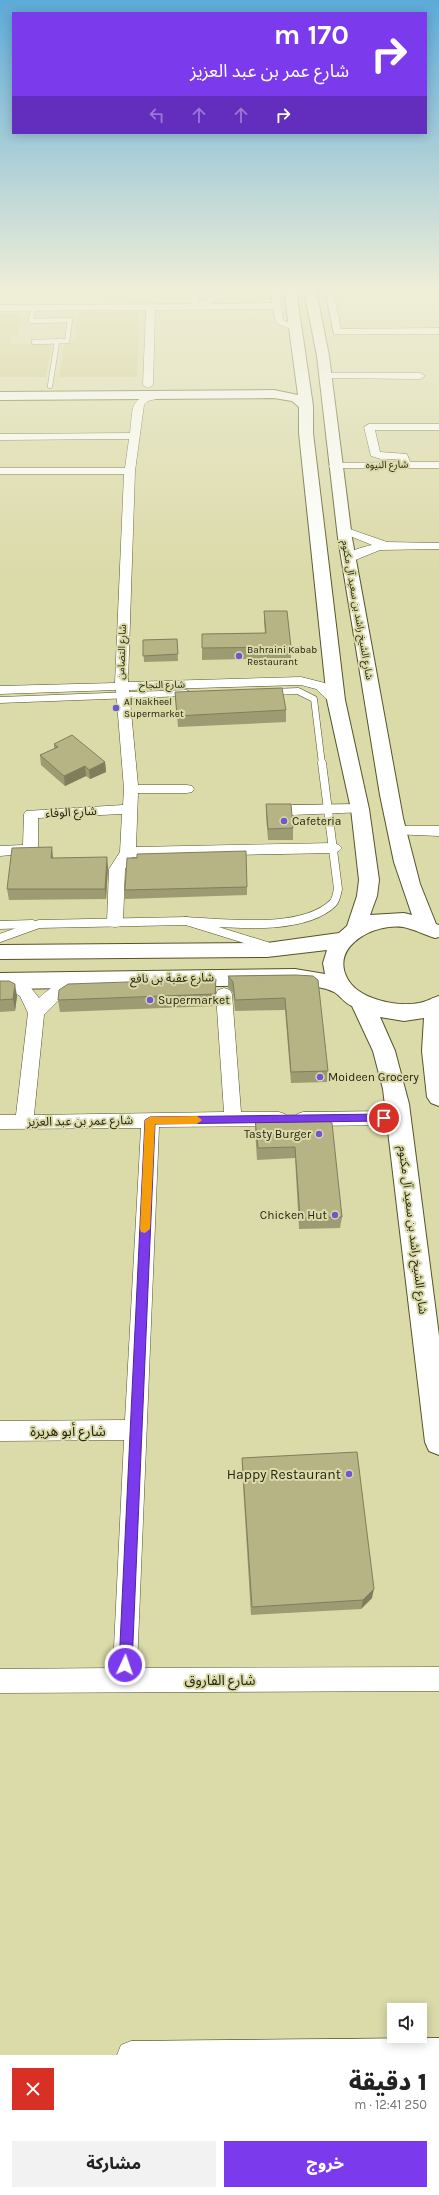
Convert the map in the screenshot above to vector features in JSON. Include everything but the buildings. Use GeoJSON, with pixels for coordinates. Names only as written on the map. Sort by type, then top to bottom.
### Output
{"type":"FeatureCollection","features":[{"type":"Feature","properties":{"kind":"street"},"geometry":{"type":"LineString","coordinates":[[0,386],[50,386],[124,395],[274,394],[296,398],[306,406]]}},
{"type":"Feature","properties":{"kind":"street"},"geometry":{"type":"LineString","coordinates":[[0,396],[135,386]]}},
{"type":"Feature","properties":{"kind":"street"},"geometry":{"type":"LineString","coordinates":[[294,386],[306,406],[306,433],[331,663],[336,700],[360,809],[369,880],[367,896],[349,934]]}},
{"type":"Feature","properties":{"kind":"street","name":"شارع الشيخ راشد بن سعيد آل مكتوم"},"geometry":{"type":"LineString","coordinates":[[328,386],[334,466],[348,560],[396,831],[412,892],[433,930]]}},
{"type":"Feature","properties":{"kind":"street"},"geometry":{"type":"LineString","coordinates":[[124,395],[139,404],[144,399],[160,394]]}},
{"type":"Feature","properties":{"kind":"street","name":"شارع التضامن"},"geometry":{"type":"LineString","coordinates":[[128,852],[131,789],[123,690],[130,471],[139,404]]}},
{"type":"Feature","properties":{"kind":"street"},"geometry":{"type":"LineString","coordinates":[[406,465],[403,456],[381,456],[375,454],[369,427],[439,427]]}},
{"type":"Feature","properties":{"kind":"street"},"geometry":{"type":"LineString","coordinates":[[306,433],[316,465],[321,499],[326,502],[333,502],[339,499]]}},
{"type":"Feature","properties":{"kind":"street"},"geometry":{"type":"LineString","coordinates":[[0,436],[134,436]]}},
{"type":"Feature","properties":{"kind":"street","name":"شارع النيوه"},"geometry":{"type":"LineString","coordinates":[[334,466],[439,465]]}},
{"type":"Feature","properties":{"kind":"street"},"geometry":{"type":"LineString","coordinates":[[0,471],[130,471]]}},
{"type":"Feature","properties":{"kind":"street"},"geometry":{"type":"LineString","coordinates":[[344,530],[383,545]]}},
{"type":"Feature","properties":{"kind":"street"},"geometry":{"type":"LineString","coordinates":[[348,560],[357,552],[383,545],[439,546]]}},
{"type":"Feature","properties":{"kind":"street","name":"شارع النجاح"},"geometry":{"type":"LineString","coordinates":[[0,690],[123,690],[301,681],[313,678],[331,663]]}},
{"type":"Feature","properties":{"kind":"street","name":"شارع النجاح"},"geometry":{"type":"LineString","coordinates":[[301,681],[318,684],[327,689],[336,700]]}},
{"type":"Feature","properties":{"kind":"street"},"geometry":{"type":"LineString","coordinates":[[131,789],[187,789]]}},
{"type":"Feature","properties":{"kind":"street","name":"شارع الوفاء"},"geometry":{"type":"LineString","coordinates":[[0,851],[30,850],[31,814],[130,809]]}},
{"type":"Feature","properties":{"kind":"street"},"geometry":{"type":"LineString","coordinates":[[292,810],[360,809]]}},
{"type":"Feature","properties":{"kind":"street"},"geometry":{"type":"LineString","coordinates":[[396,831],[439,832]]}},
{"type":"Feature","properties":{"kind":"street"},"geometry":{"type":"LineString","coordinates":[[116,922],[117,869],[128,852],[334,848]]}},
{"type":"Feature","properties":{"kind":"street"},"geometry":{"type":"LineString","coordinates":[[0,952],[277,949],[320,944],[349,934],[372,922],[390,920],[409,921],[433,930]]}},
{"type":"Feature","properties":{"kind":"street","name":"شارع الشيخ راشد بن سعيد آل مكتوم"},"geometry":{"type":"LineString","coordinates":[[349,934],[335,950],[332,963],[334,975],[351,994],[383,1043],[391,1068],[399,1118],[439,1442]]}},
{"type":"Feature","properties":{"kind":"street","name":"شارع عقبة بن نافع"},"geometry":{"type":"LineString","coordinates":[[3,981],[295,977],[316,979],[351,994],[374,1008],[401,1012],[422,1011],[438,1005]]}},
{"type":"Feature","properties":{"kind":"street"},"geometry":{"type":"LineString","coordinates":[[36,1012],[45,1001],[56,992],[70,984],[85,980]]}},
{"type":"Feature","properties":{"kind":"street"},"geometry":{"type":"LineString","coordinates":[[3,981],[22,987],[33,998],[36,1012],[24,1122]]}},
{"type":"Feature","properties":{"kind":"street"},"geometry":{"type":"LineString","coordinates":[[224,994],[233,1119]]}},
{"type":"Feature","properties":{"kind":"street"},"geometry":{"type":"LineString","coordinates":[[438,1005],[432,1027],[433,1054],[439,1097]]}},
{"type":"Feature","properties":{"kind":"street","name":"شارع عمر بن عبد العزيز"},"geometry":{"type":"LineString","coordinates":[[0,1122],[399,1118]]}},
{"type":"Feature","properties":{"kind":"street"},"geometry":{"type":"LineString","coordinates":[[124,1681],[150,1120]]}},
{"type":"Feature","properties":{"kind":"street","name":"شارع أبو هريرة"},"geometry":{"type":"LineString","coordinates":[[0,1431],[136,1430]]}},
{"type":"Feature","properties":{"kind":"street","name":"شارع الفاروق"},"geometry":{"type":"LineString","coordinates":[[0,1681],[439,1679]]}},
{"type":"Feature","properties":{"kind":"street"},"geometry":{"type":"LineString","coordinates":[[132,2055],[438,2051]]}},
{"type":"Feature","properties":{"kind":"lane"},"geometry":{"type":"LineString","coordinates":[[0,700],[123,690],[196,693]]}},
{"type":"Feature","properties":{"kind":"lane"},"geometry":{"type":"LineString","coordinates":[[0,924],[186,921],[264,923],[295,920],[318,913],[334,903],[338,889],[334,848],[314,699],[298,691],[266,692]]}},
{"type":"Feature","properties":{"kind":"lane"},"geometry":{"type":"LineString","coordinates":[[186,921],[277,949]]}},
{"type":"Feature","properties":{"kind":"lane"},"geometry":{"type":"LineString","coordinates":[[0,938],[39,924]]}},
{"type":"Feature","properties":{"kind":"slow traffic"},"geometry":{"type":"LineString","coordinates":[[145,1229],[150,1120],[197,1120]]}},
{"type":"Feature","properties":{"kind":"place","name":"Bahraini Kabab Restaurant"},"geometry":{"type":"Point","coordinates":[239,656]}},
{"type":"Feature","properties":{"kind":"place","name":"Al Nakheel Supermarket"},"geometry":{"type":"Point","coordinates":[116,708]}},
{"type":"Feature","properties":{"kind":"place","name":"Cafeteria"},"geometry":{"type":"Point","coordinates":[284,821]}},
{"type":"Feature","properties":{"kind":"place","name":"Supermarket"},"geometry":{"type":"Point","coordinates":[150,1000]}},
{"type":"Feature","properties":{"kind":"place","name":"Moideen Grocery"},"geometry":{"type":"Point","coordinates":[320,1077]}},
{"type":"Feature","properties":{"kind":"place","name":"Tasty Burger"},"geometry":{"type":"Point","coordinates":[319,1134]}},
{"type":"Feature","properties":{"kind":"place","name":"Chicken Hut"},"geometry":{"type":"Point","coordinates":[335,1215]}},
{"type":"Feature","properties":{"kind":"place","name":"Happy Restaurant"},"geometry":{"type":"Point","coordinates":[349,1474]}},
{"type":"Feature","properties":{"kind":"route"},"geometry":{"type":"LineString","coordinates":[[125,1665],[150,1120],[384,1118]]}}]}
